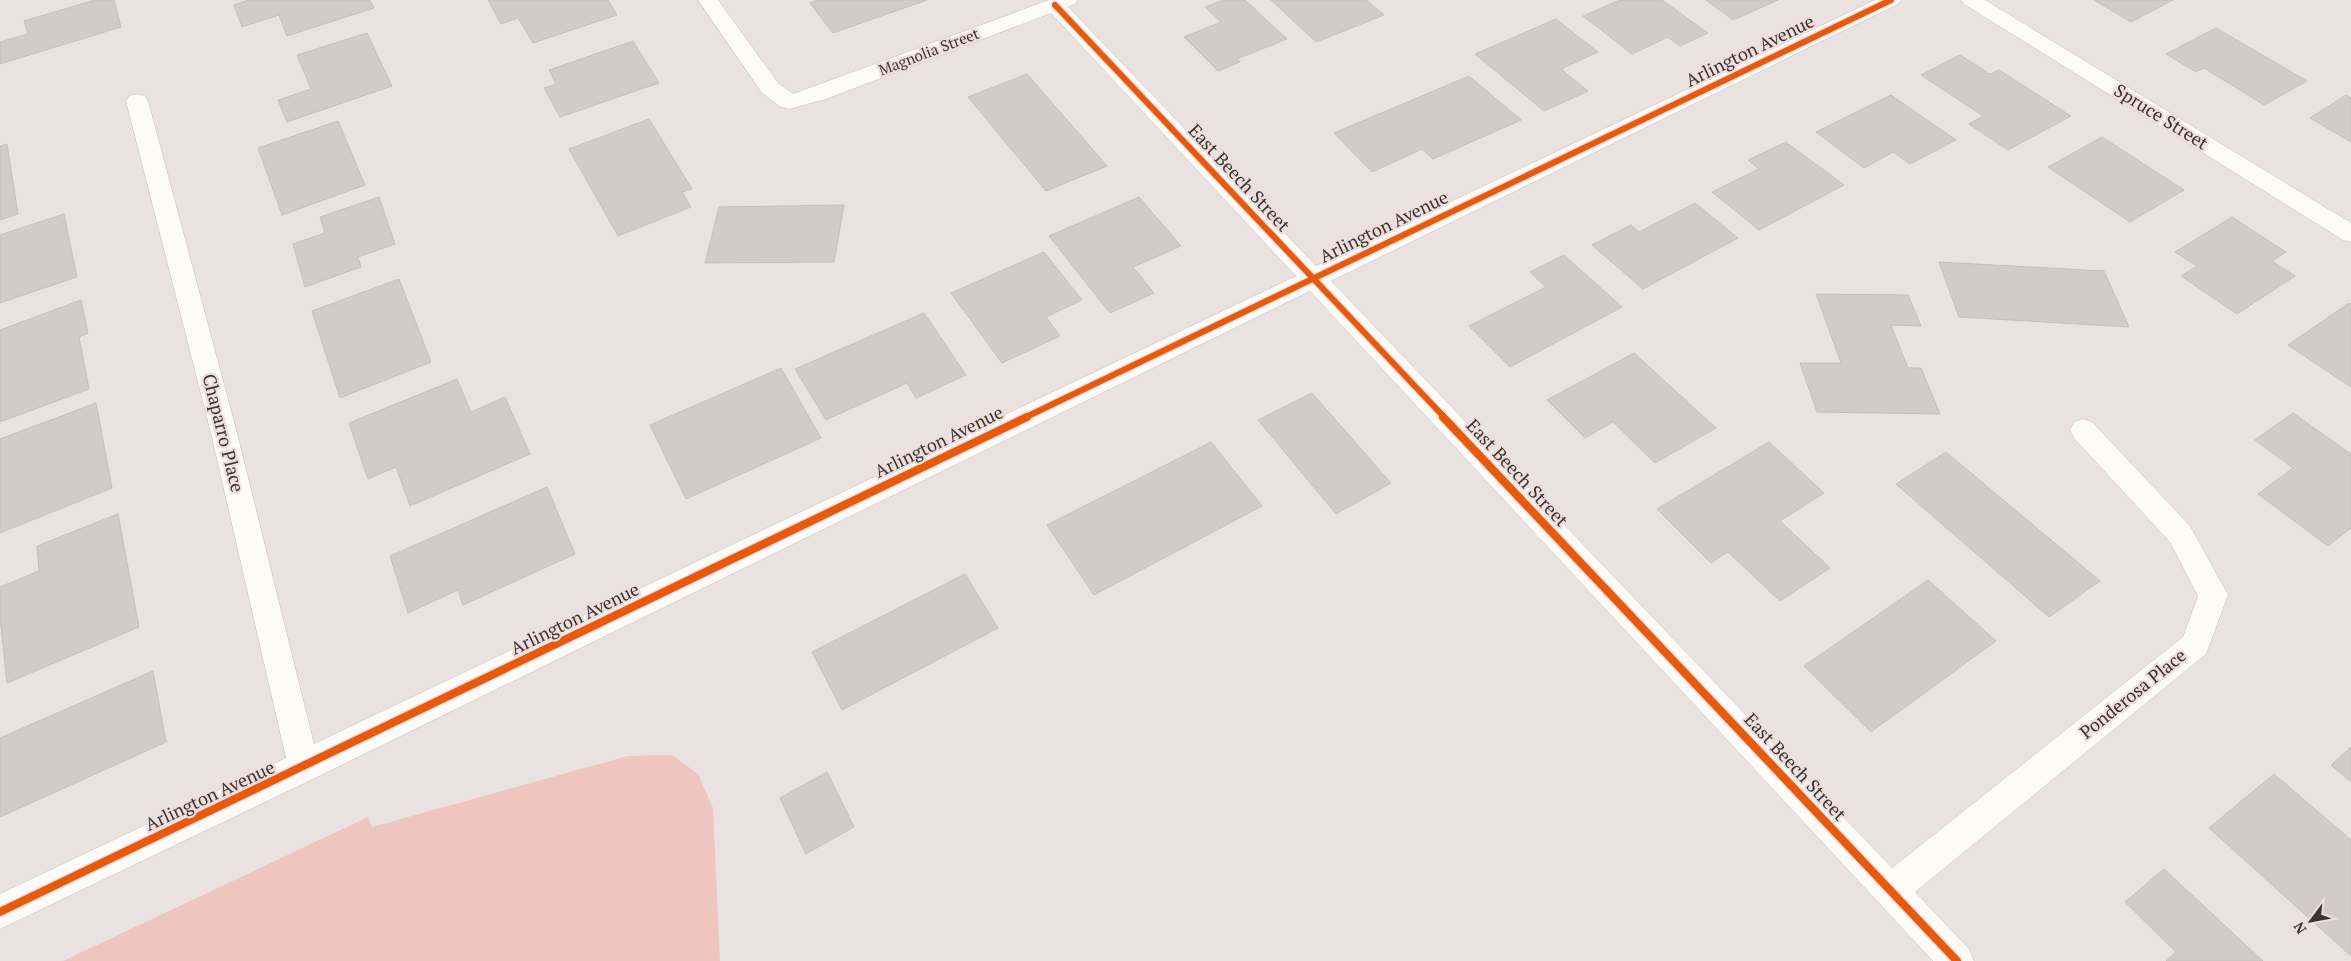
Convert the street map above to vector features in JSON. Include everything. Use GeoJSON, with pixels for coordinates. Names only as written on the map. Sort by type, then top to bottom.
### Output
{"type":"FeatureCollection","features":[{"type":"Feature","properties":{"kind":"street","name":"Magnolia Street"},"geometry":{"type":"LineString","coordinates":[[708,0],[770,88],[788,102],[818,94],[1061,2]]}},
{"type":"Feature","properties":{"kind":"street","name":"Arlington Avenue"},"geometry":{"type":"LineString","coordinates":[[0,912],[1891,0]]}},
{"type":"Feature","properties":{"kind":"street","name":"Spruce Street"},"geometry":{"type":"LineString","coordinates":[[1971,0],[2351,234]]}},
{"type":"Feature","properties":{"kind":"street","name":"East Beech Street"},"geometry":{"type":"LineString","coordinates":[[1061,2],[1312,278],[1957,961]]}},
{"type":"Feature","properties":{"kind":"street","name":"Chaparro Place"},"geometry":{"type":"LineString","coordinates":[[137,100],[223,429],[304,767]]}},
{"type":"Feature","properties":{"kind":"street","name":"Ponderosa Place"},"geometry":{"type":"LineString","coordinates":[[1890,890],[2195,645],[2213,595],[2180,534],[2083,430]]}},
{"type":"Feature","properties":{"kind":"shaded area"},"geometry":{"type":"Polygon","coordinates":[[[672,755],[698,774],[713,808],[720,961],[63,961],[368,817],[372,827],[628,756],[672,755]]]}},
{"type":"Feature","properties":{"kind":"building"},"geometry":{"type":"Polygon","coordinates":[[[95,0],[114,0],[121,27],[0,64],[0,42],[28,34],[24,21],[95,0]]]}},
{"type":"Feature","properties":{"kind":"building"},"geometry":{"type":"Polygon","coordinates":[[[249,0],[370,0],[374,8],[287,36],[279,15],[242,27],[234,5],[249,0]]]}},
{"type":"Feature","properties":{"kind":"building"},"geometry":{"type":"Polygon","coordinates":[[[488,0],[608,0],[617,15],[533,43],[518,18],[501,24],[488,0]]]}},
{"type":"Feature","properties":{"kind":"building"},"geometry":{"type":"Polygon","coordinates":[[[817,0],[927,0],[833,33],[810,3],[817,0]]]}},
{"type":"Feature","properties":{"kind":"building"},"geometry":{"type":"Polygon","coordinates":[[[1224,0],[1245,0],[1287,39],[1237,59],[1240,62],[1218,71],[1184,37],[1221,22],[1205,7],[1224,0]]]}},
{"type":"Feature","properties":{"kind":"building"},"geometry":{"type":"Polygon","coordinates":[[[1271,0],[1366,0],[1384,15],[1316,42],[1271,0]]]}},
{"type":"Feature","properties":{"kind":"building"},"geometry":{"type":"Polygon","coordinates":[[[1620,0],[1662,0],[1708,33],[1680,46],[1668,37],[1632,54],[1583,16],[1620,0]]]}},
{"type":"Feature","properties":{"kind":"building"},"geometry":{"type":"Polygon","coordinates":[[[1706,0],[1778,0],[1733,20],[1706,0]]]}},
{"type":"Feature","properties":{"kind":"building"},"geometry":{"type":"Polygon","coordinates":[[[2094,0],[2173,0],[2131,22],[2094,0]]]}},
{"type":"Feature","properties":{"kind":"building"},"geometry":{"type":"Polygon","coordinates":[[[1556,19],[1598,52],[1561,69],[1588,91],[1544,111],[1475,54],[1556,19]]]}},
{"type":"Feature","properties":{"kind":"building"},"geometry":{"type":"Polygon","coordinates":[[[2216,28],[2307,81],[2264,105],[2204,68],[2196,72],[2166,54],[2216,28]]]}},
{"type":"Feature","properties":{"kind":"building"},"geometry":{"type":"Polygon","coordinates":[[[367,33],[392,86],[287,122],[278,100],[311,89],[297,55],[367,33]]]}},
{"type":"Feature","properties":{"kind":"building"},"geometry":{"type":"Polygon","coordinates":[[[633,41],[659,83],[560,117],[544,88],[556,84],[549,70],[633,41]]]}},
{"type":"Feature","properties":{"kind":"building"},"geometry":{"type":"Polygon","coordinates":[[[1960,55],[1990,74],[1999,70],[2071,116],[2008,150],[1969,124],[1983,116],[1921,75],[1960,55]]]}},
{"type":"Feature","properties":{"kind":"building"},"geometry":{"type":"Polygon","coordinates":[[[1027,74],[1107,166],[1046,191],[968,97],[1027,74]]]}},
{"type":"Feature","properties":{"kind":"building"},"geometry":{"type":"Polygon","coordinates":[[[1469,76],[1521,120],[1433,159],[1422,149],[1372,172],[1334,133],[1469,76]]]}},
{"type":"Feature","properties":{"kind":"building"},"geometry":{"type":"Polygon","coordinates":[[[1891,95],[1956,140],[1910,164],[1893,152],[1864,168],[1816,132],[1891,95]]]}},
{"type":"Feature","properties":{"kind":"building"},"geometry":{"type":"Polygon","coordinates":[[[2346,95],[2351,98],[2351,142],[2310,118],[2346,95]]]}},
{"type":"Feature","properties":{"kind":"building"},"geometry":{"type":"Polygon","coordinates":[[[649,119],[692,189],[682,192],[691,207],[618,236],[569,149],[649,119]]]}},
{"type":"Feature","properties":{"kind":"building"},"geometry":{"type":"Polygon","coordinates":[[[338,121],[365,185],[282,215],[258,148],[338,121]]]}},
{"type":"Feature","properties":{"kind":"building"},"geometry":{"type":"Polygon","coordinates":[[[2102,137],[2184,190],[2130,222],[2048,167],[2102,137]]]}},
{"type":"Feature","properties":{"kind":"building"},"geometry":{"type":"Polygon","coordinates":[[[1786,142],[1844,185],[1759,230],[1712,192],[1759,169],[1748,160],[1786,142]]]}},
{"type":"Feature","properties":{"kind":"building"},"geometry":{"type":"Polygon","coordinates":[[[7,144],[18,214],[0,220],[0,146],[7,144]]]}},
{"type":"Feature","properties":{"kind":"building"},"geometry":{"type":"Polygon","coordinates":[[[379,197],[395,244],[358,257],[361,267],[305,287],[293,244],[325,233],[320,217],[379,197]]]}},
{"type":"Feature","properties":{"kind":"building"},"geometry":{"type":"Polygon","coordinates":[[[1139,197],[1181,246],[1133,267],[1154,293],[1110,313],[1049,236],[1139,197]]]}},
{"type":"Feature","properties":{"kind":"building"},"geometry":{"type":"Polygon","coordinates":[[[1695,203],[1738,238],[1643,289],[1592,245],[1631,225],[1639,232],[1695,203]]]}},
{"type":"Feature","properties":{"kind":"building"},"geometry":{"type":"Polygon","coordinates":[[[844,205],[834,262],[705,263],[719,207],[844,205]]]}},
{"type":"Feature","properties":{"kind":"building"},"geometry":{"type":"Polygon","coordinates":[[[64,214],[77,277],[0,303],[0,235],[64,214]]]}},
{"type":"Feature","properties":{"kind":"building"},"geometry":{"type":"Polygon","coordinates":[[[2232,217],[2286,252],[2272,261],[2295,276],[2237,314],[2181,276],[2197,266],[2175,252],[2232,217]]]}},
{"type":"Feature","properties":{"kind":"building"},"geometry":{"type":"Polygon","coordinates":[[[1044,252],[1082,300],[1046,317],[1060,336],[1002,363],[951,293],[1044,252]]]}},
{"type":"Feature","properties":{"kind":"building"},"geometry":{"type":"Polygon","coordinates":[[[1564,255],[1622,307],[1510,367],[1469,326],[1546,287],[1530,272],[1564,255]]]}},
{"type":"Feature","properties":{"kind":"building"},"geometry":{"type":"Polygon","coordinates":[[[1939,262],[2104,271],[2129,327],[1959,317],[1939,262]]]}},
{"type":"Feature","properties":{"kind":"building"},"geometry":{"type":"Polygon","coordinates":[[[399,279],[431,362],[340,398],[312,311],[399,279]]]}},
{"type":"Feature","properties":{"kind":"building"},"geometry":{"type":"Polygon","coordinates":[[[1816,294],[1908,295],[1921,326],[1891,325],[1908,368],[1921,368],[1940,414],[1817,412],[1800,363],[1841,363],[1816,294]]]}},
{"type":"Feature","properties":{"kind":"building"},"geometry":{"type":"Polygon","coordinates":[[[81,300],[88,333],[79,337],[89,389],[0,422],[0,330],[81,300]]]}},
{"type":"Feature","properties":{"kind":"building"},"geometry":{"type":"Polygon","coordinates":[[[2349,303],[2351,304],[2351,387],[2288,345],[2349,303]]]}},
{"type":"Feature","properties":{"kind":"building"},"geometry":{"type":"Polygon","coordinates":[[[924,313],[966,375],[916,398],[907,383],[826,420],[795,369],[924,313]]]}},
{"type":"Feature","properties":{"kind":"building"},"geometry":{"type":"Polygon","coordinates":[[[1634,353],[1716,428],[1655,463],[1613,422],[1585,438],[1547,400],[1634,353]]]}},
{"type":"Feature","properties":{"kind":"building"},"geometry":{"type":"Polygon","coordinates":[[[781,368],[821,438],[686,499],[650,425],[781,368]]]}},
{"type":"Feature","properties":{"kind":"building"},"geometry":{"type":"Polygon","coordinates":[[[457,379],[471,412],[505,397],[530,454],[410,506],[396,467],[368,479],[349,423],[457,379]]]}},
{"type":"Feature","properties":{"kind":"building"},"geometry":{"type":"Polygon","coordinates":[[[1312,393],[1391,483],[1336,514],[1258,420],[1312,393]]]}},
{"type":"Feature","properties":{"kind":"building"},"geometry":{"type":"Polygon","coordinates":[[[96,403],[112,488],[0,533],[0,439],[96,403]]]}},
{"type":"Feature","properties":{"kind":"building"},"geometry":{"type":"Polygon","coordinates":[[[2293,413],[2351,454],[2351,528],[2328,546],[2258,494],[2293,468],[2255,440],[2293,413]]]}},
{"type":"Feature","properties":{"kind":"building"},"geometry":{"type":"Polygon","coordinates":[[[1211,442],[1262,506],[1094,595],[1047,525],[1211,442]]]}},
{"type":"Feature","properties":{"kind":"building"},"geometry":{"type":"Polygon","coordinates":[[[1769,442],[1824,493],[1780,521],[1830,568],[1780,601],[1728,552],[1711,563],[1657,509],[1769,442]]]}},
{"type":"Feature","properties":{"kind":"building"},"geometry":{"type":"Polygon","coordinates":[[[1946,452],[2100,581],[2049,617],[1896,484],[1946,452]]]}},
{"type":"Feature","properties":{"kind":"building"},"geometry":{"type":"Polygon","coordinates":[[[547,487],[575,554],[463,605],[458,590],[408,613],[390,556],[547,487]]]}},
{"type":"Feature","properties":{"kind":"building"},"geometry":{"type":"Polygon","coordinates":[[[118,514],[139,627],[7,683],[0,618],[0,587],[39,571],[37,546],[118,514]]]}},
{"type":"Feature","properties":{"kind":"building"},"geometry":{"type":"Polygon","coordinates":[[[965,574],[998,628],[842,710],[812,652],[965,574]]]}},
{"type":"Feature","properties":{"kind":"building"},"geometry":{"type":"Polygon","coordinates":[[[1928,580],[1996,641],[1871,732],[1804,666],[1928,580]]]}},
{"type":"Feature","properties":{"kind":"building"},"geometry":{"type":"Polygon","coordinates":[[[153,671],[166,742],[0,817],[0,738],[153,671]]]}},
{"type":"Feature","properties":{"kind":"building"},"geometry":{"type":"Polygon","coordinates":[[[2351,747],[2351,782],[2331,765],[2351,747]]]}},
{"type":"Feature","properties":{"kind":"building"},"geometry":{"type":"Polygon","coordinates":[[[827,772],[854,827],[806,854],[780,798],[827,772]]]}},
{"type":"Feature","properties":{"kind":"building"},"geometry":{"type":"Polygon","coordinates":[[[2274,774],[2351,840],[2351,956],[2209,828],[2274,774]]]}},
{"type":"Feature","properties":{"kind":"building"},"geometry":{"type":"Polygon","coordinates":[[[2164,869],[2263,961],[2166,961],[2176,952],[2125,902],[2164,869]]]}},
{"type":"Feature","properties":{"kind":"cycle path"},"geometry":{"type":"LineString","coordinates":[[0,912],[1891,0]]}},
{"type":"Feature","properties":{"kind":"cycle path"},"geometry":{"type":"LineString","coordinates":[[1055,5],[1957,961]]}}]}
